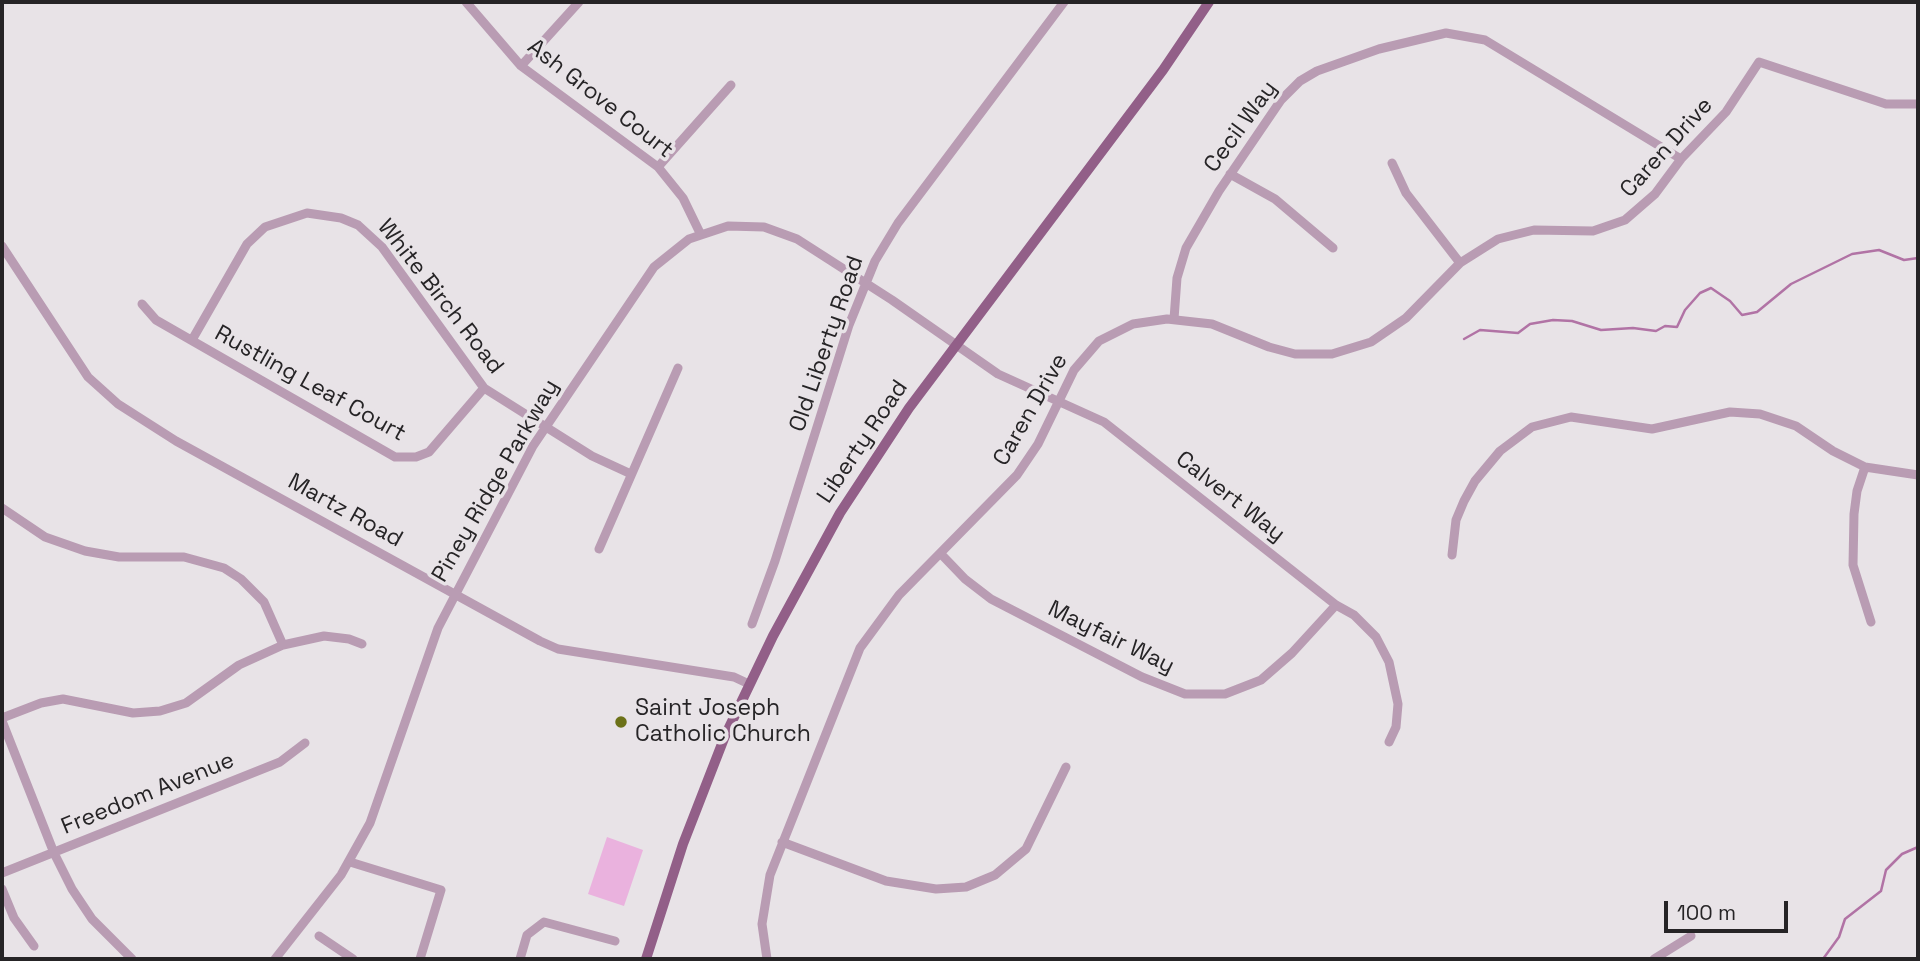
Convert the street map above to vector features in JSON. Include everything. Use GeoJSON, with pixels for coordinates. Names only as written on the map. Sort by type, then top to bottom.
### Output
{"type":"FeatureCollection","features":[{"type":"Feature","properties":{"kind":"main road","name":"Liberty Road"},"geometry":{"type":"LineString","coordinates":[[646,959],[696,808],[749,684],[794,594],[856,487],[955,346],[1163,70],[1209,2]]}},
{"type":"Feature","properties":{"kind":"street","name":"Ash Grove Court"},"geometry":{"type":"LineString","coordinates":[[466,2],[521,66],[658,167],[683,198],[700,233]]}},
{"type":"Feature","properties":{"kind":"street"},"geometry":{"type":"LineString","coordinates":[[521,66],[579,2]]}},
{"type":"Feature","properties":{"kind":"street","name":"Old Liberty Road"},"geometry":{"type":"LineString","coordinates":[[752,624],[768,583],[849,325],[866,282],[898,223],[1064,2]]}},
{"type":"Feature","properties":{"kind":"street","name":"Cecil Way"},"geometry":{"type":"LineString","coordinates":[[1174,318],[1175,291],[1186,248],[1230,174],[1281,100],[1307,76],[1378,49],[1446,33],[1485,40],[1681,159]]}},
{"type":"Feature","properties":{"kind":"street","name":"Caren Drive"},"geometry":{"type":"LineString","coordinates":[[767,959],[762,924],[770,875],[860,648],[894,601],[1017,475],[1038,444],[1074,370],[1099,341],[1133,324],[1174,318],[1212,324],[1282,351],[1332,354],[1362,345],[1387,332],[1460,263],[1498,239],[1512,233],[1534,230],[1593,231],[1614,226],[1655,194],[1681,159],[1726,112],[1759,62],[1886,104],[1918,104]]}},
{"type":"Feature","properties":{"kind":"street"},"geometry":{"type":"LineString","coordinates":[[658,167],[731,85]]}},
{"type":"Feature","properties":{"kind":"street"},"geometry":{"type":"LineString","coordinates":[[1392,163],[1406,193],[1460,263]]}},
{"type":"Feature","properties":{"kind":"street"},"geometry":{"type":"LineString","coordinates":[[1230,174],[1275,199],[1334,248]]}},
{"type":"Feature","properties":{"kind":"street","name":"White Birch Road"},"geometry":{"type":"LineString","coordinates":[[192,340],[247,244],[265,227],[307,213],[326,215],[358,225],[383,247],[484,388],[592,456],[631,474]]}},
{"type":"Feature","properties":{"kind":"street","name":"Piney Ridge Parkway"},"geometry":{"type":"LineString","coordinates":[[275,959],[350,862],[375,811],[416,683],[454,593],[546,427],[654,268],[676,247],[700,233],[738,225],[775,230],[797,239],[866,282],[955,346]]}},
{"type":"Feature","properties":{"kind":"street","name":"Martz Road"},"geometry":{"type":"LineString","coordinates":[[2,246],[77,362],[118,404],[176,441],[558,649],[734,677],[749,684]]}},
{"type":"Feature","properties":{"kind":"street","name":"Rustling Leaf Court"},"geometry":{"type":"LineString","coordinates":[[142,304],[156,320],[395,457],[416,457],[429,452],[484,388]]}},
{"type":"Feature","properties":{"kind":"street","name":"Calvert Way"},"geometry":{"type":"LineString","coordinates":[[955,346],[1011,382],[1112,428],[1366,626],[1390,662],[1398,704],[1396,727],[1389,742]]}},
{"type":"Feature","properties":{"kind":"street"},"geometry":{"type":"LineString","coordinates":[[599,549],[678,368]]}},
{"type":"Feature","properties":{"kind":"street"},"geometry":{"type":"LineString","coordinates":[[1452,555],[1456,520],[1475,481],[1516,437],[1550,421],[1571,417],[1595,418],[1652,429],[1730,412],[1760,414],[1796,426],[1833,451],[1865,467],[1918,475]]}},
{"type":"Feature","properties":{"kind":"street"},"geometry":{"type":"LineString","coordinates":[[1865,467],[1857,491],[1853,565],[1871,622]]}},
{"type":"Feature","properties":{"kind":"street"},"geometry":{"type":"LineString","coordinates":[[2,508],[45,537],[85,551],[118,557],[184,557],[224,568],[241,579],[264,602],[283,645]]}},
{"type":"Feature","properties":{"kind":"street","name":"Mayfair Way"},"geometry":{"type":"LineString","coordinates":[[941,554],[991,599],[1153,682],[1185,694],[1225,694],[1261,680],[1292,653],[1336,605]]}},
{"type":"Feature","properties":{"kind":"street"},"geometry":{"type":"LineString","coordinates":[[132,959],[92,919],[54,853],[2,719],[41,703],[63,699],[133,713],[172,709],[193,700],[239,666],[283,645],[324,636],[349,639],[362,644]]}},
{"type":"Feature","properties":{"kind":"street","name":"Freedom Avenue"},"geometry":{"type":"LineString","coordinates":[[2,873],[280,762],[304,743]]}},
{"type":"Feature","properties":{"kind":"street"},"geometry":{"type":"LineString","coordinates":[[782,842],[886,881],[936,889],[967,887],[995,875],[1026,849],[1066,767]]}},
{"type":"Feature","properties":{"kind":"street"},"geometry":{"type":"LineString","coordinates":[[350,862],[442,890],[420,959]]}},
{"type":"Feature","properties":{"kind":"street"},"geometry":{"type":"LineString","coordinates":[[2,889],[13,918],[34,946]]}},
{"type":"Feature","properties":{"kind":"street"},"geometry":{"type":"LineString","coordinates":[[520,959],[527,935],[544,922],[615,941]]}},
{"type":"Feature","properties":{"kind":"street"},"geometry":{"type":"LineString","coordinates":[[319,936],[342,957],[353,959]]}},
{"type":"Feature","properties":{"kind":"street"},"geometry":{"type":"LineString","coordinates":[[1654,959],[1691,936]]}},
{"type":"Feature","properties":{"kind":"shaded area"},"geometry":{"type":"Polygon","coordinates":[[[607,837],[643,850],[624,906],[588,894],[607,837]]]}},
{"type":"Feature","properties":{"kind":"waterway"},"geometry":{"type":"LineString","coordinates":[[1464,339],[1480,330],[1518,333],[1530,324],[1553,320],[1572,321],[1601,330],[1633,328],[1656,331],[1665,326],[1677,327],[1685,310],[1700,293],[1711,288],[1730,301],[1742,315],[1757,312],[1791,284],[1852,254],[1879,250],[1904,260],[1918,258]]}},
{"type":"Feature","properties":{"kind":"waterway"},"geometry":{"type":"LineString","coordinates":[[1823,959],[1839,937],[1845,919],[1881,891],[1886,870],[1902,854],[1918,847]]}},
{"type":"Feature","properties":{"kind":"place","name":"Saint Joseph Catholic Church"},"geometry":{"type":"Point","coordinates":[621,722]}}]}
